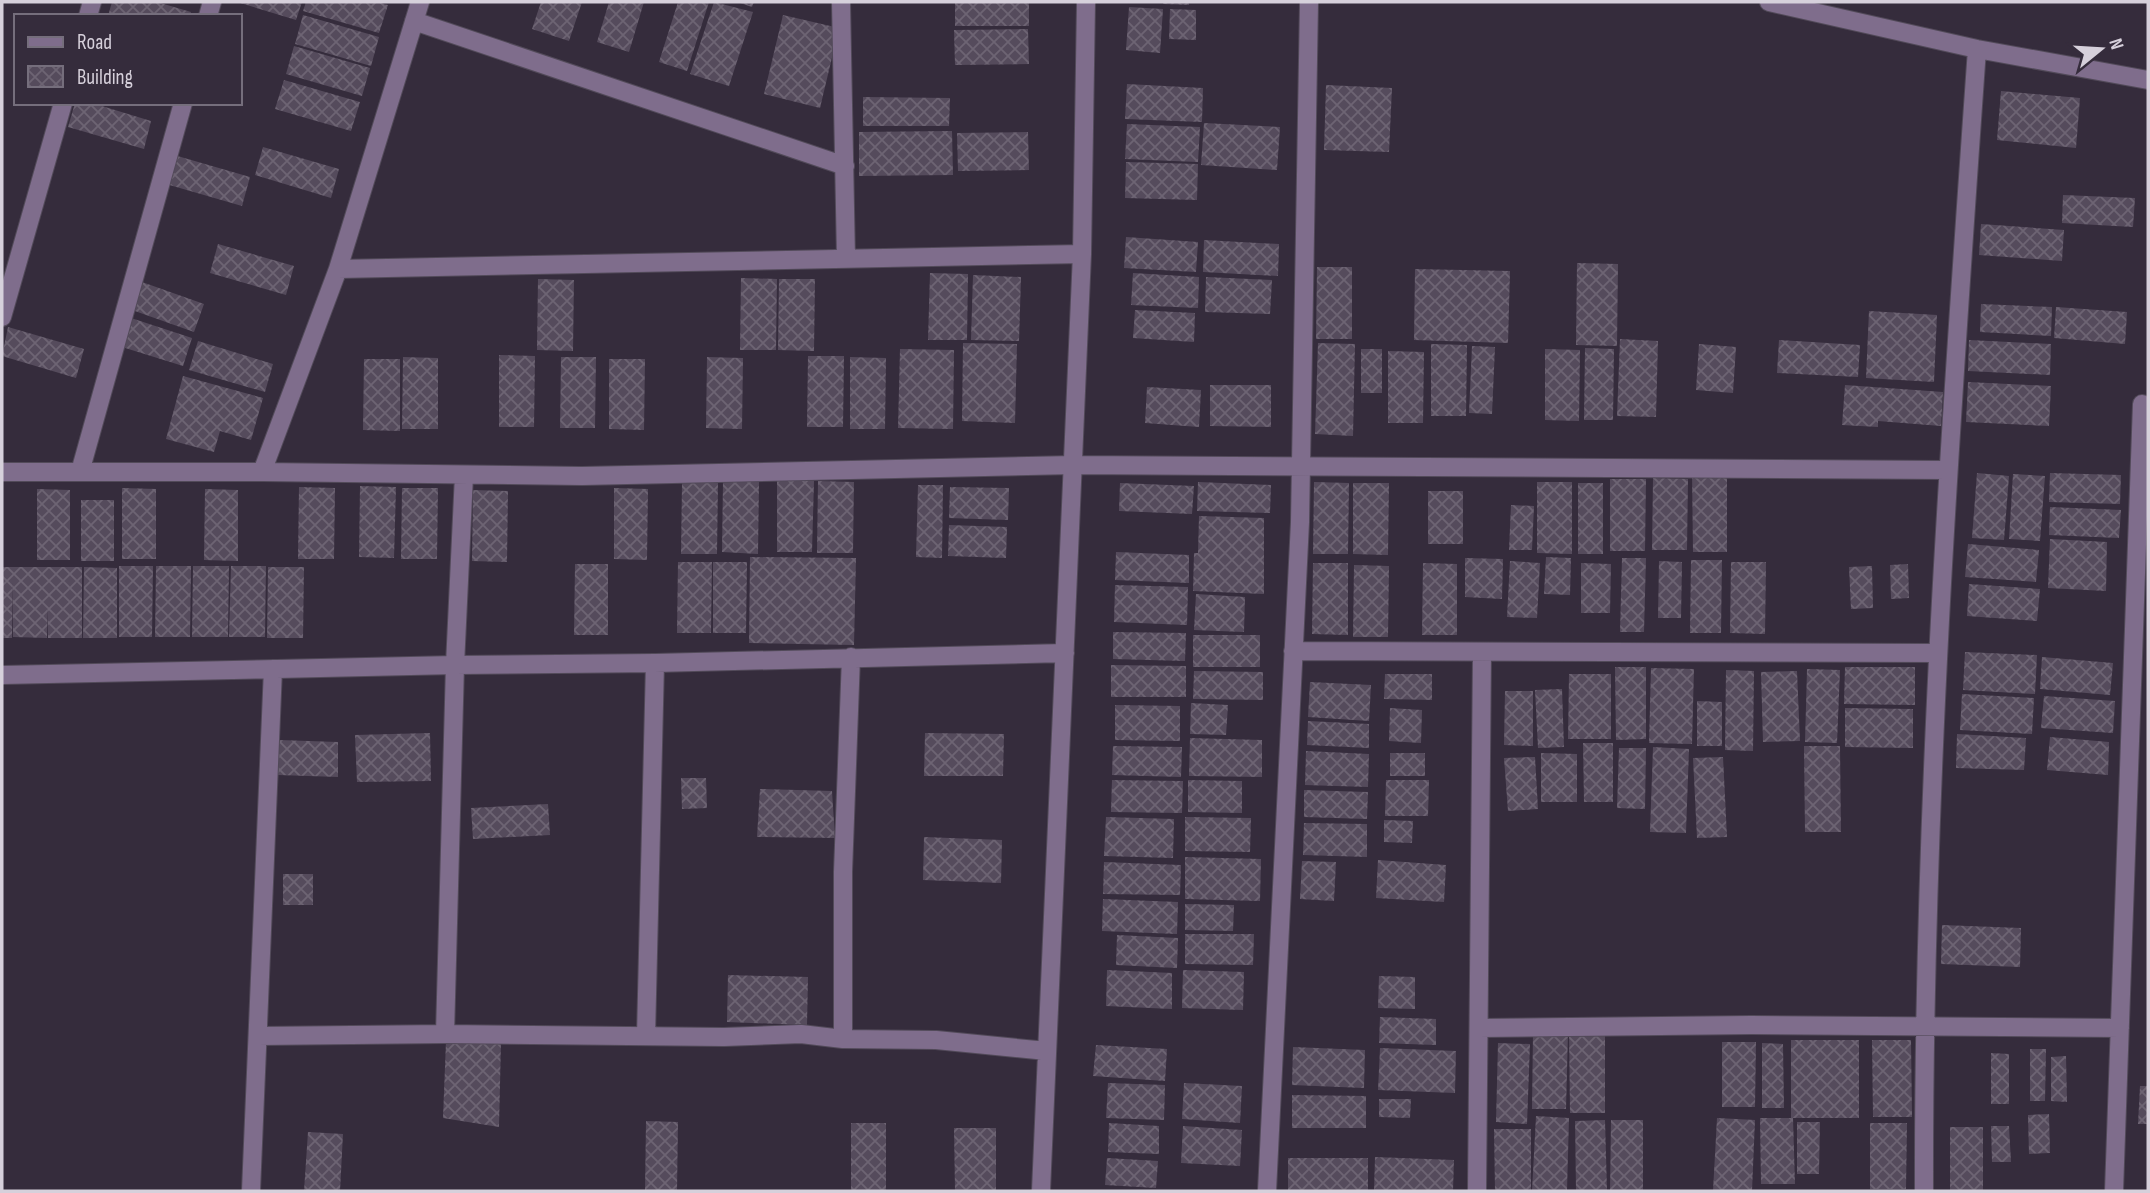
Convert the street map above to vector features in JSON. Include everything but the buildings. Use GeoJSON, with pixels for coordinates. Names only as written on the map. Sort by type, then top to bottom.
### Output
{"type":"FeatureCollection","features":[{"type":"Feature","properties":{"kind":"street"},"geometry":{"type":"LineString","coordinates":[[262,472],[338,269],[420,2]]}},
{"type":"Feature","properties":{"kind":"street"},"geometry":{"type":"LineString","coordinates":[[841,2],[846,259]]}},
{"type":"Feature","properties":{"kind":"street"},"geometry":{"type":"LineString","coordinates":[[1041,1191],[1082,254],[1086,2]]}},
{"type":"Feature","properties":{"kind":"street"},"geometry":{"type":"LineString","coordinates":[[1266,1191],[1301,466],[1309,2]]}},
{"type":"Feature","properties":{"kind":"street"},"geometry":{"type":"LineString","coordinates":[[1769,2],[1978,49],[2148,80]]}},
{"type":"Feature","properties":{"kind":"street"},"geometry":{"type":"LineString","coordinates":[[414,22],[845,166]]}},
{"type":"Feature","properties":{"kind":"street"},"geometry":{"type":"LineString","coordinates":[[1924,1191],[1924,1025],[1938,653],[1948,470],[1978,49]]}},
{"type":"Feature","properties":{"kind":"street"},"geometry":{"type":"LineString","coordinates":[[2,317],[62,105]]}},
{"type":"Feature","properties":{"kind":"street"},"geometry":{"type":"LineString","coordinates":[[80,472],[182,105]]}},
{"type":"Feature","properties":{"kind":"street"},"geometry":{"type":"LineString","coordinates":[[338,269],[1082,254]]}},
{"type":"Feature","properties":{"kind":"street"},"geometry":{"type":"LineString","coordinates":[[2115,1191],[2142,404]]}},
{"type":"Feature","properties":{"kind":"street"},"geometry":{"type":"LineString","coordinates":[[2,472],[582,476],[1073,465],[1948,470]]}},
{"type":"Feature","properties":{"kind":"street"},"geometry":{"type":"LineString","coordinates":[[445,1034],[464,475]]}},
{"type":"Feature","properties":{"kind":"street"},"geometry":{"type":"LineString","coordinates":[[1293,651],[1938,653]]}},
{"type":"Feature","properties":{"kind":"street"},"geometry":{"type":"LineString","coordinates":[[1477,1191],[1482,652]]}},
{"type":"Feature","properties":{"kind":"street"},"geometry":{"type":"LineString","coordinates":[[2,675],[1065,653]]}},
{"type":"Feature","properties":{"kind":"street"},"geometry":{"type":"LineString","coordinates":[[844,1039],[843,872],[850,657]]}},
{"type":"Feature","properties":{"kind":"street"},"geometry":{"type":"LineString","coordinates":[[646,1036],[655,663]]}},
{"type":"Feature","properties":{"kind":"street"},"geometry":{"type":"LineString","coordinates":[[251,1191],[273,669]]}},
{"type":"Feature","properties":{"kind":"street"},"geometry":{"type":"LineString","coordinates":[[1479,1028],[1924,1025],[2120,1028]]}},
{"type":"Feature","properties":{"kind":"street"},"geometry":{"type":"LineString","coordinates":[[258,1036],[445,1034],[724,1037],[801,1034],[844,1039],[936,1040],[1047,1051]]}}]}
